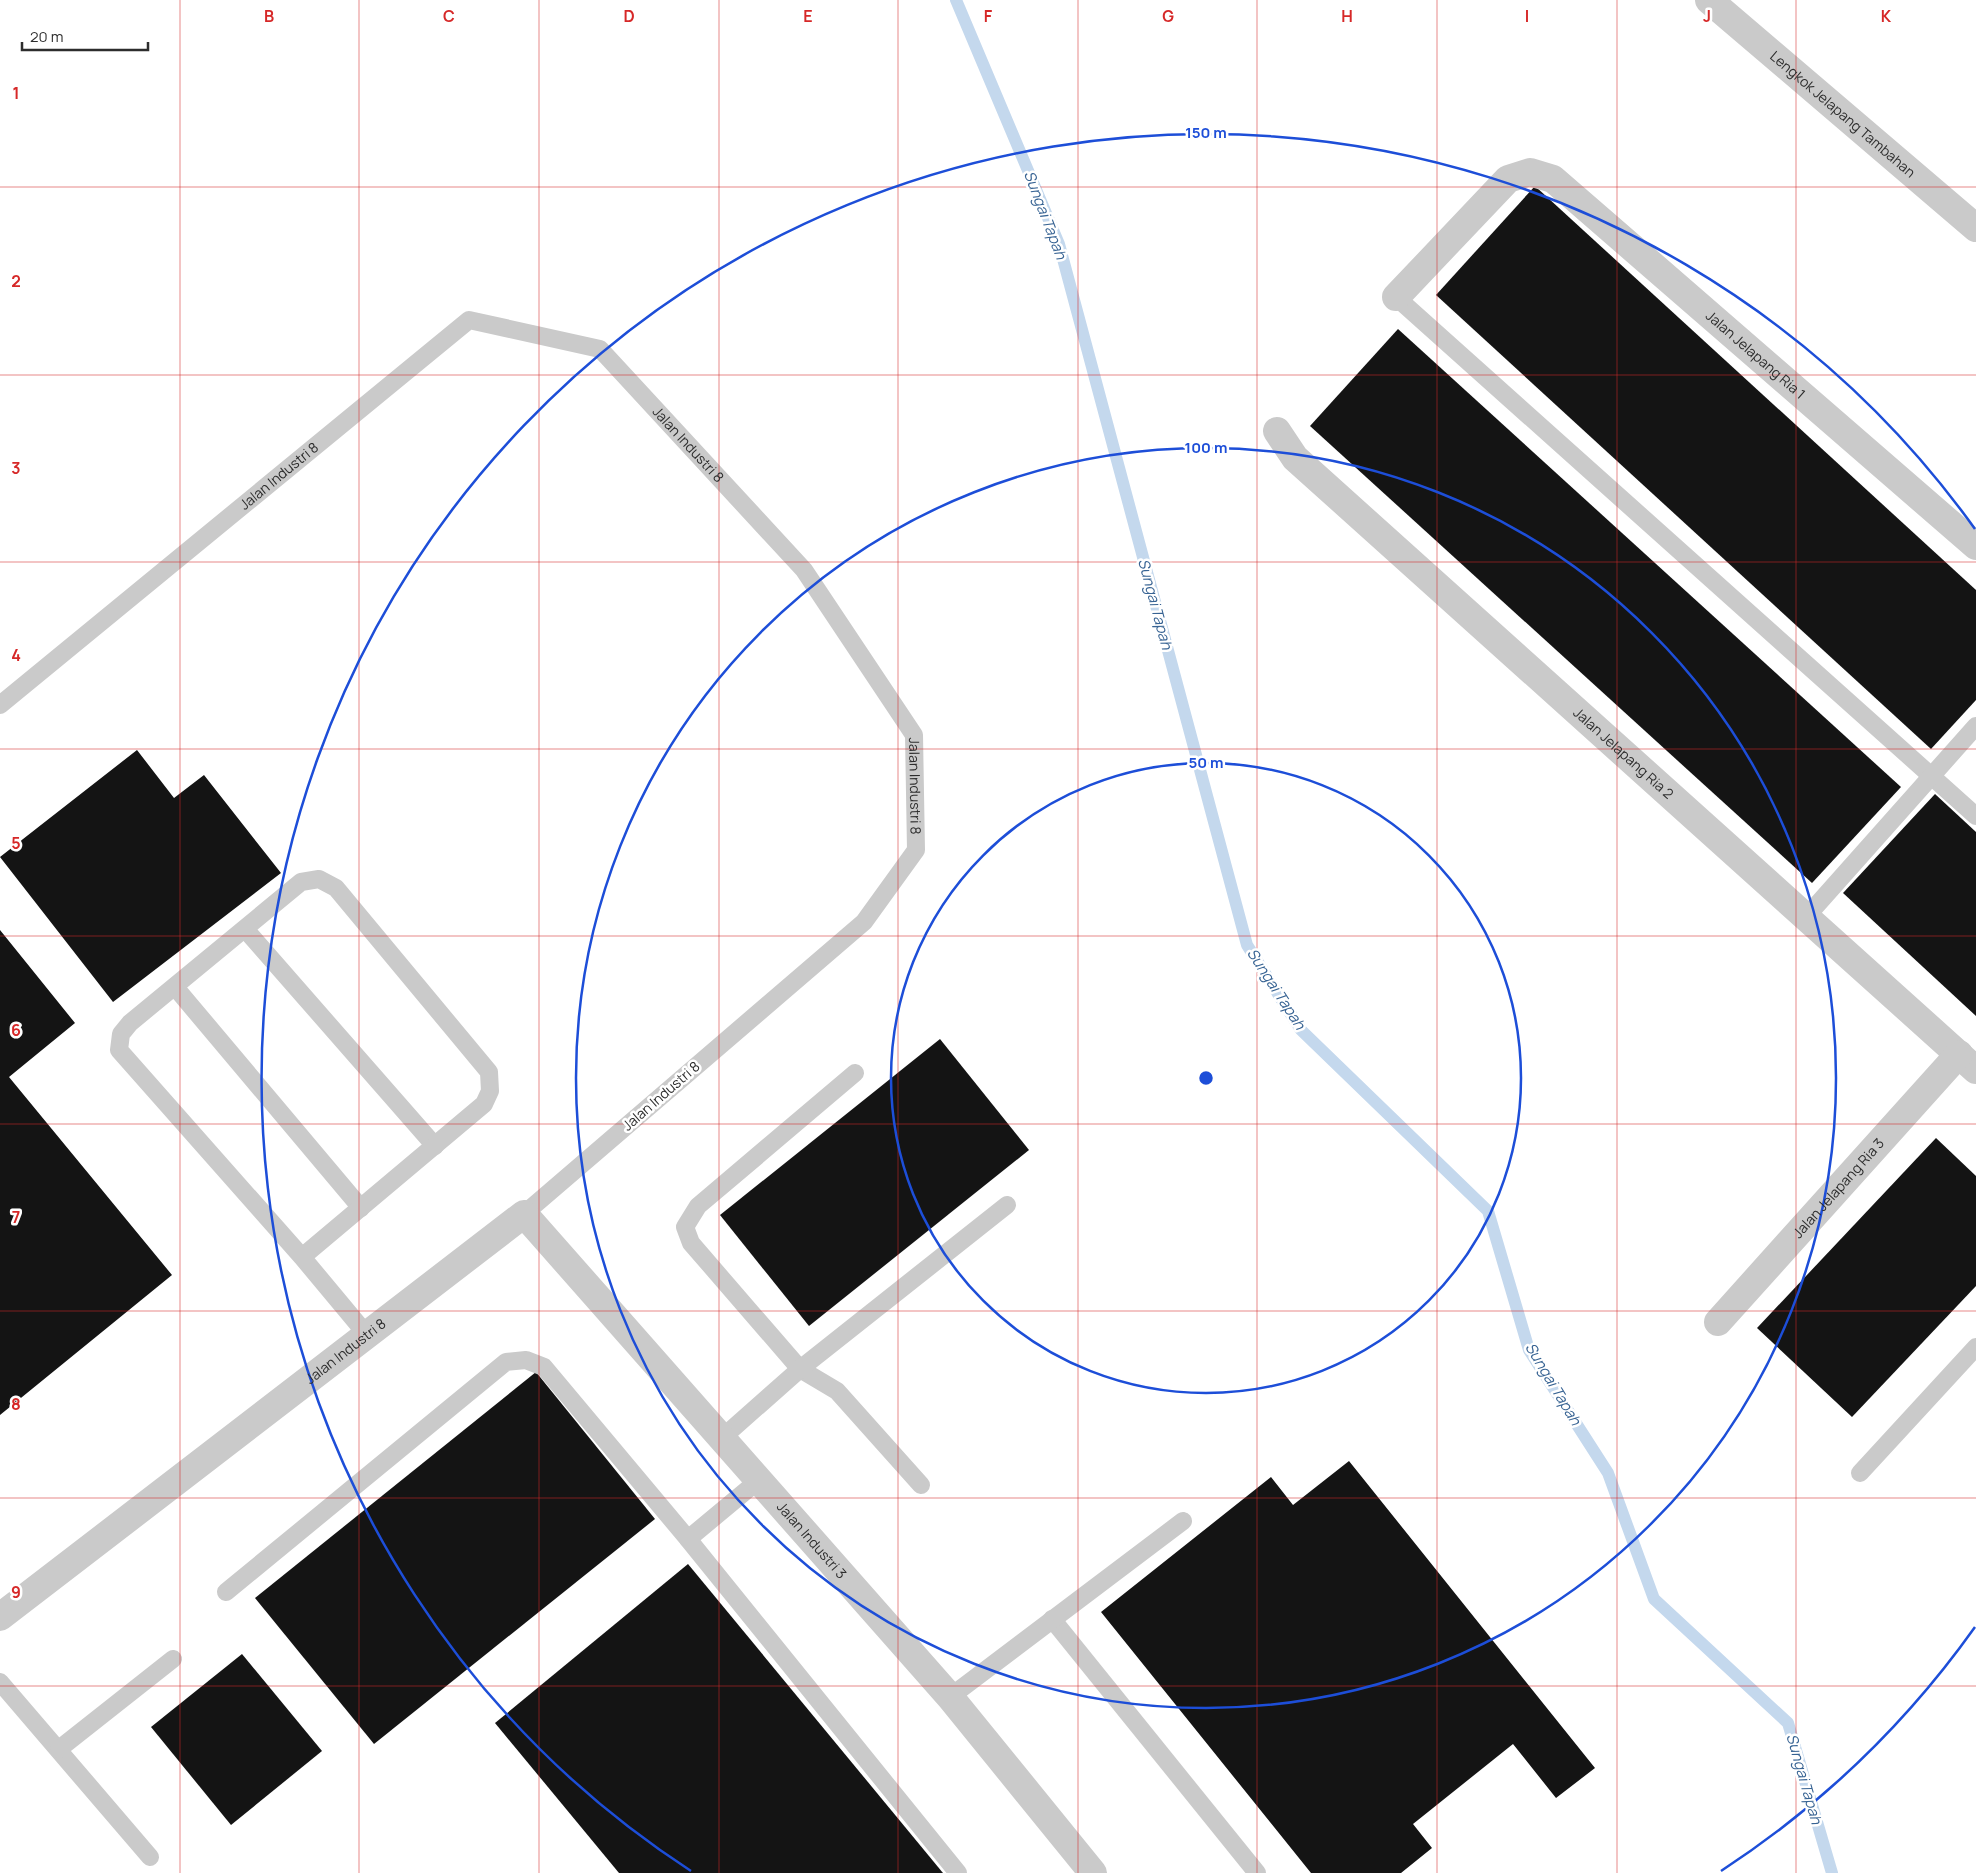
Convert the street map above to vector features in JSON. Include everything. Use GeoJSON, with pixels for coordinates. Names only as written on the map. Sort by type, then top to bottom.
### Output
{"type":"FeatureCollection","features":[{"type":"Feature","properties":{"kind":"street","name":"Lengkok Jelapang Tambahan"},"geometry":{"type":"LineString","coordinates":[[1709,0],[1976,228]]}},
{"type":"Feature","properties":{"kind":"street","name":"Jalan Jelapang Ria 1"},"geometry":{"type":"LineString","coordinates":[[1396,297],[1508,179],[1530,172],[1553,179],[1976,546]]}},
{"type":"Feature","properties":{"kind":"street","name":"Jalan Jelapang Ria 2"},"geometry":{"type":"LineString","coordinates":[[1277,431],[1295,458],[1968,1062]]}},
{"type":"Feature","properties":{"kind":"street","name":"Jalan Jelapang Ria 3"},"geometry":{"type":"LineString","coordinates":[[1718,1322],[1968,1062]]}},
{"type":"Feature","properties":{"kind":"street","name":"Jalan Industri 8"},"geometry":{"type":"LineString","coordinates":[[0,1617],[524,1214]]}},
{"type":"Feature","properties":{"kind":"street","name":"Jalan Industri 3"},"geometry":{"type":"LineString","coordinates":[[524,1214],[950,1697],[1093,1873]]}},
{"type":"Feature","properties":{"kind":"lane"},"geometry":{"type":"LineString","coordinates":[[1396,297],[1976,816]]}},
{"type":"Feature","properties":{"kind":"lane","name":"Jalan Industri 8"},"geometry":{"type":"LineString","coordinates":[[0,705],[468,320],[600,350],[804,570],[914,735],[916,850],[864,922],[524,1214]]}},
{"type":"Feature","properties":{"kind":"lane"},"geometry":{"type":"LineString","coordinates":[[1807,916],[1931,774],[1976,726]]}},
{"type":"Feature","properties":{"kind":"lane"},"geometry":{"type":"LineString","coordinates":[[302,1257],[484,1104],[490,1091],[489,1072],[336,888],[319,879],[301,882],[130,1022],[120,1034],[119,1050],[302,1257],[367,1335]]}},
{"type":"Feature","properties":{"kind":"lane"},"geometry":{"type":"LineString","coordinates":[[245,929],[435,1146]]}},
{"type":"Feature","properties":{"kind":"lane"},"geometry":{"type":"LineString","coordinates":[[175,987],[361,1208]]}},
{"type":"Feature","properties":{"kind":"lane"},"geometry":{"type":"LineString","coordinates":[[855,1073],[698,1206],[685,1227],[691,1244],[800,1369],[837,1391],[921,1485]]}},
{"type":"Feature","properties":{"kind":"lane"},"geometry":{"type":"LineString","coordinates":[[722,1438],[800,1369],[1008,1205]]}},
{"type":"Feature","properties":{"kind":"lane"},"geometry":{"type":"LineString","coordinates":[[1860,1473],[1973,1357]]}},
{"type":"Feature","properties":{"kind":"lane"},"geometry":{"type":"LineString","coordinates":[[226,1592],[506,1362],[526,1360],[544,1367],[688,1540],[958,1873]]}},
{"type":"Feature","properties":{"kind":"lane"},"geometry":{"type":"LineString","coordinates":[[688,1540],[758,1480]]}},
{"type":"Feature","properties":{"kind":"lane"},"geometry":{"type":"LineString","coordinates":[[950,1697],[1183,1520]]}},
{"type":"Feature","properties":{"kind":"lane"},"geometry":{"type":"LineString","coordinates":[[1052,1619],[1258,1873]]}},
{"type":"Feature","properties":{"kind":"lane"},"geometry":{"type":"LineString","coordinates":[[59,1749],[173,1659]]}},
{"type":"Feature","properties":{"kind":"lane"},"geometry":{"type":"LineString","coordinates":[[0,1682],[150,1857]]}},
{"type":"Feature","properties":{"kind":"building"},"geometry":{"type":"Polygon","coordinates":[[[1535,186],[1976,590],[1976,700],[1931,749],[1436,295],[1535,186]]]}},
{"type":"Feature","properties":{"kind":"building"},"geometry":{"type":"Polygon","coordinates":[[[1398,329],[1901,787],[1812,883],[1310,426],[1398,329]]]}},
{"type":"Feature","properties":{"kind":"building"},"geometry":{"type":"Polygon","coordinates":[[[137,750],[174,798],[204,775],[281,873],[113,1002],[0,857],[137,750]]]}},
{"type":"Feature","properties":{"kind":"building"},"geometry":{"type":"Polygon","coordinates":[[[1935,794],[1976,832],[1976,1016],[1843,893],[1935,794]]]}},
{"type":"Feature","properties":{"kind":"building"},"geometry":{"type":"Polygon","coordinates":[[[0,930],[75,1023],[9,1077],[172,1275],[0,1415],[0,930]]]}},
{"type":"Feature","properties":{"kind":"building"},"geometry":{"type":"Polygon","coordinates":[[[940,1039],[1029,1150],[809,1326],[720,1215],[940,1039]]]}},
{"type":"Feature","properties":{"kind":"building"},"geometry":{"type":"Polygon","coordinates":[[[1936,1138],[1976,1176],[1976,1286],[1852,1417],[1757,1328],[1936,1138]]]}},
{"type":"Feature","properties":{"kind":"building"},"geometry":{"type":"Polygon","coordinates":[[[536,1372],[655,1519],[374,1744],[255,1598],[536,1372]]]}},
{"type":"Feature","properties":{"kind":"building"},"geometry":{"type":"Polygon","coordinates":[[[1349,1461],[1595,1768],[1556,1798],[1513,1744],[1413,1824],[1432,1848],[1401,1873],[1311,1873],[1101,1612],[1271,1477],[1293,1505],[1349,1461]]]}},
{"type":"Feature","properties":{"kind":"building"},"geometry":{"type":"Polygon","coordinates":[[[688,1564],[943,1873],[619,1873],[495,1723],[688,1564]]]}},
{"type":"Feature","properties":{"kind":"building"},"geometry":{"type":"Polygon","coordinates":[[[242,1654],[322,1751],[231,1825],[151,1727],[242,1654]]]}},
{"type":"Feature","properties":{"kind":"waterway","name":"Sungai Tapah"},"geometry":{"type":"LineString","coordinates":[[956,0],[1059,244],[1247,945],[1301,1030],[1488,1211],[1529,1350],[1608,1473],[1654,1599],[1788,1723],[1832,1873]]}}]}
